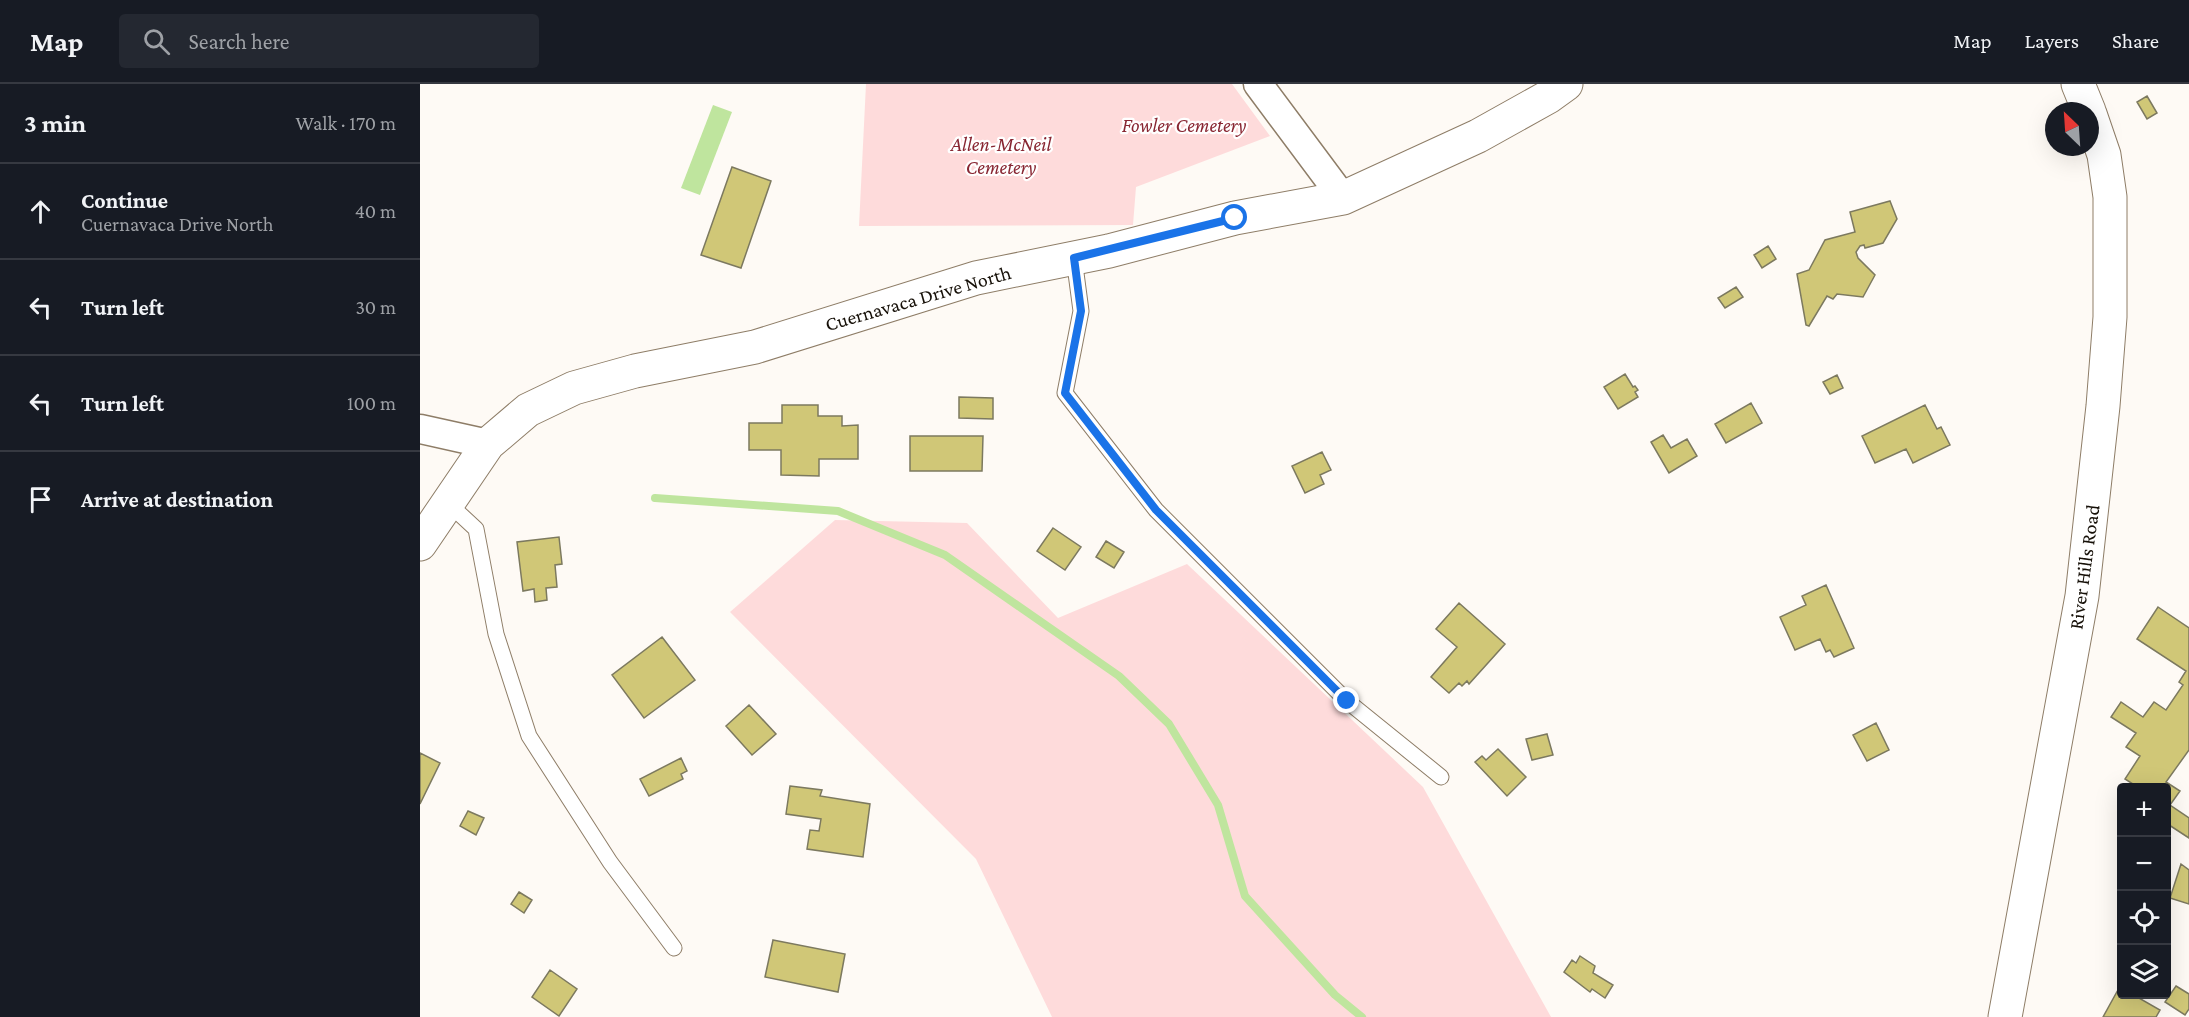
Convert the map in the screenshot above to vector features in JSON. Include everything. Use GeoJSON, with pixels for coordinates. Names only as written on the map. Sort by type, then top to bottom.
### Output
{"type":"FeatureCollection","features":[{"type":"Feature","properties":{"kind":"street"},"geometry":{"type":"LineString","coordinates":[[1258,84],[1343,198]]}},
{"type":"Feature","properties":{"kind":"street","name":"Cuernavaca Drive North"},"geometry":{"type":"LineString","coordinates":[[420,544],[488,444],[528,410],[574,387],[635,371],[755,347],[976,278],[1074,258],[1235,218],[1343,198],[1478,136],[1548,97],[1566,84]]}},
{"type":"Feature","properties":{"kind":"street","name":"River Hills Road"},"geometry":{"type":"LineString","coordinates":[[2005,1017],[2082,596],[2101,428],[2110,317],[2112,249],[2110,197],[2104,155],[2088,98]]}},
{"type":"Feature","properties":{"kind":"street"},"geometry":{"type":"LineString","coordinates":[[420,429],[488,444]]}},
{"type":"Feature","properties":{"kind":"lane"},"geometry":{"type":"LineString","coordinates":[[1074,258],[1081,311],[1065,393],[1156,510],[1347,701],[1441,777]]}},
{"type":"Feature","properties":{"kind":"lane"},"geometry":{"type":"LineString","coordinates":[[448,503],[476,529],[496,634],[529,736],[610,862],[674,948]]}},
{"type":"Feature","properties":{"kind":"green space","name":"Allen-McNeil Cemetery"},"geometry":{"type":"Polygon","coordinates":[[[866,84],[1232,84],[1270,136],[1136,187],[1133,225],[859,226],[866,84]]]}},
{"type":"Feature","properties":{"kind":"green space"},"geometry":{"type":"Polygon","coordinates":[[[835,520],[967,523],[1058,618],[1187,564],[1423,787],[1551,1017],[1052,1017],[976,859],[730,612],[835,520]]]}},
{"type":"Feature","properties":{"kind":"shaded area"},"geometry":{"type":"Polygon","coordinates":[[[713,105],[732,112],[700,195],[681,188],[713,105]]]}},
{"type":"Feature","properties":{"kind":"building"},"geometry":{"type":"Polygon","coordinates":[[[2147,96],[2157,113],[2147,119],[2137,102],[2147,96]]]}},
{"type":"Feature","properties":{"kind":"building"},"geometry":{"type":"Polygon","coordinates":[[[732,167],[771,181],[741,268],[701,255],[732,167]]]}},
{"type":"Feature","properties":{"kind":"building"},"geometry":{"type":"Polygon","coordinates":[[[1890,201],[1897,219],[1883,243],[1865,248],[1864,245],[1860,246],[1856,252],[1858,258],[1875,275],[1863,297],[1837,294],[1833,299],[1827,296],[1809,326],[1806,325],[1797,274],[1809,270],[1825,240],[1855,232],[1850,212],[1890,201]]]}},
{"type":"Feature","properties":{"kind":"building"},"geometry":{"type":"Polygon","coordinates":[[[1768,246],[1776,259],[1762,268],[1754,255],[1768,246]]]}},
{"type":"Feature","properties":{"kind":"building"},"geometry":{"type":"Polygon","coordinates":[[[1736,287],[1743,297],[1725,308],[1718,298],[1736,287]]]}},
{"type":"Feature","properties":{"kind":"building"},"geometry":{"type":"Polygon","coordinates":[[[1625,374],[1633,387],[1635,386],[1638,390],[1635,392],[1638,397],[1618,409],[1604,387],[1625,374]]]}},
{"type":"Feature","properties":{"kind":"building"},"geometry":{"type":"Polygon","coordinates":[[[1837,375],[1843,388],[1830,394],[1823,382],[1837,375]]]}},
{"type":"Feature","properties":{"kind":"building"},"geometry":{"type":"Polygon","coordinates":[[[959,397],[993,398],[993,419],[959,418],[959,397]]]}},
{"type":"Feature","properties":{"kind":"building"},"geometry":{"type":"Polygon","coordinates":[[[1751,403],[1762,423],[1726,443],[1715,424],[1751,403]]]}},
{"type":"Feature","properties":{"kind":"building"},"geometry":{"type":"Polygon","coordinates":[[[782,405],[818,405],[818,416],[842,416],[842,426],[858,425],[858,459],[819,459],[819,476],[781,475],[781,450],[749,450],[749,423],[782,423],[782,405]]]}},
{"type":"Feature","properties":{"kind":"building"},"geometry":{"type":"Polygon","coordinates":[[[1925,405],[1937,429],[1941,427],[1950,445],[1913,463],[1906,449],[1875,463],[1862,436],[1925,405]]]}},
{"type":"Feature","properties":{"kind":"building"},"geometry":{"type":"Polygon","coordinates":[[[1663,435],[1671,448],[1687,439],[1697,456],[1669,473],[1651,442],[1663,435]]]}},
{"type":"Feature","properties":{"kind":"building"},"geometry":{"type":"Polygon","coordinates":[[[910,436],[983,436],[982,471],[910,471],[910,436]]]}},
{"type":"Feature","properties":{"kind":"building"},"geometry":{"type":"Polygon","coordinates":[[[1322,452],[1331,470],[1320,475],[1324,484],[1305,493],[1292,466],[1322,452]]]}},
{"type":"Feature","properties":{"kind":"building"},"geometry":{"type":"Polygon","coordinates":[[[1053,528],[1081,547],[1065,570],[1037,551],[1053,528]]]}},
{"type":"Feature","properties":{"kind":"building"},"geometry":{"type":"Polygon","coordinates":[[[559,537],[562,564],[555,565],[557,587],[546,588],[547,600],[535,602],[534,589],[523,591],[517,542],[559,537]]]}},
{"type":"Feature","properties":{"kind":"building"},"geometry":{"type":"Polygon","coordinates":[[[1106,541],[1124,552],[1114,568],[1096,557],[1106,541]]]}},
{"type":"Feature","properties":{"kind":"building"},"geometry":{"type":"Polygon","coordinates":[[[1826,585],[1854,648],[1834,657],[1830,650],[1826,652],[1820,639],[1795,650],[1780,617],[1806,605],[1802,596],[1826,585]]]}},
{"type":"Feature","properties":{"kind":"building"},"geometry":{"type":"Polygon","coordinates":[[[1459,603],[1505,644],[1469,684],[1467,681],[1462,686],[1459,683],[1449,693],[1431,677],[1457,647],[1436,629],[1459,603]]]}},
{"type":"Feature","properties":{"kind":"building"},"geometry":{"type":"Polygon","coordinates":[[[2158,607],[2189,628],[2189,750],[2166,782],[2168,783],[2131,783],[2125,779],[2140,756],[2126,747],[2136,733],[2111,717],[2121,702],[2143,717],[2154,702],[2166,710],[2183,685],[2179,682],[2186,671],[2137,639],[2158,607]]]}},
{"type":"Feature","properties":{"kind":"building"},"geometry":{"type":"Polygon","coordinates":[[[662,637],[695,680],[644,718],[612,675],[662,637]]]}},
{"type":"Feature","properties":{"kind":"building"},"geometry":{"type":"Polygon","coordinates":[[[749,705],[776,734],[752,755],[726,726],[749,705]]]}},
{"type":"Feature","properties":{"kind":"building"},"geometry":{"type":"Polygon","coordinates":[[[1876,723],[1889,750],[1867,761],[1853,735],[1876,723]]]}},
{"type":"Feature","properties":{"kind":"building"},"geometry":{"type":"Polygon","coordinates":[[[1547,734],[1553,755],[1532,760],[1526,739],[1547,734]]]}},
{"type":"Feature","properties":{"kind":"building"},"geometry":{"type":"Polygon","coordinates":[[[1498,749],[1526,777],[1507,796],[1475,762],[1482,756],[1486,760],[1498,749]]]}},
{"type":"Feature","properties":{"kind":"building"},"geometry":{"type":"Polygon","coordinates":[[[420,753],[440,763],[420,804],[420,753]]]}},
{"type":"Feature","properties":{"kind":"building"},"geometry":{"type":"Polygon","coordinates":[[[681,758],[687,771],[681,774],[683,779],[649,796],[640,779],[681,758]]]}},
{"type":"Feature","properties":{"kind":"building"},"geometry":{"type":"Polygon","coordinates":[[[2171,785],[2180,791],[2171,804],[2171,785]]]}},
{"type":"Feature","properties":{"kind":"building"},"geometry":{"type":"Polygon","coordinates":[[[790,786],[822,790],[820,796],[870,804],[863,857],[807,849],[810,830],[819,831],[821,819],[786,814],[790,786]]]}},
{"type":"Feature","properties":{"kind":"building"},"geometry":{"type":"Polygon","coordinates":[[[2171,806],[2189,818],[2189,838],[2171,826],[2171,806]]]}},
{"type":"Feature","properties":{"kind":"building"},"geometry":{"type":"Polygon","coordinates":[[[468,811],[484,818],[476,835],[460,826],[468,811]]]}},
{"type":"Feature","properties":{"kind":"building"},"geometry":{"type":"Polygon","coordinates":[[[2181,864],[2189,870],[2189,904],[2171,898],[2181,864]]]}},
{"type":"Feature","properties":{"kind":"building"},"geometry":{"type":"Polygon","coordinates":[[[519,892],[532,900],[524,913],[511,904],[519,892]]]}},
{"type":"Feature","properties":{"kind":"building"},"geometry":{"type":"Polygon","coordinates":[[[773,940],[845,954],[838,992],[765,977],[773,940]]]}},
{"type":"Feature","properties":{"kind":"building"},"geometry":{"type":"Polygon","coordinates":[[[1580,956],[1595,966],[1593,973],[1613,985],[1605,998],[1592,989],[1590,992],[1564,972],[1572,960],[1576,963],[1580,956]]]}},
{"type":"Feature","properties":{"kind":"building"},"geometry":{"type":"Polygon","coordinates":[[[550,970],[577,989],[559,1016],[532,997],[550,970]]]}},
{"type":"Feature","properties":{"kind":"building"},"geometry":{"type":"Polygon","coordinates":[[[2176,986],[2189,994],[2189,1009],[2185,1015],[2165,1002],[2171,999],[2171,993],[2176,986]]]}},
{"type":"Feature","properties":{"kind":"building"},"geometry":{"type":"Polygon","coordinates":[[[2117,992],[2117,999],[2141,999],[2160,1010],[2156,1017],[2103,1017],[2117,992]]]}},
{"type":"Feature","properties":{"kind":"waterway"},"geometry":{"type":"LineString","coordinates":[[655,498],[838,511],[945,555],[1119,676],[1169,724],[1218,805],[1245,896],[1335,995],[1362,1017]]}},
{"type":"Feature","properties":{"kind":"route"},"geometry":{"type":"LineString","coordinates":[[1235,218],[1074,258],[1081,311],[1065,393],[1156,510],[1347,701]]}},
{"type":"Feature","properties":{"kind":"park label","name":"Fowler Cemetery"},"geometry":{"type":"Point","coordinates":[1184,125]}}]}
